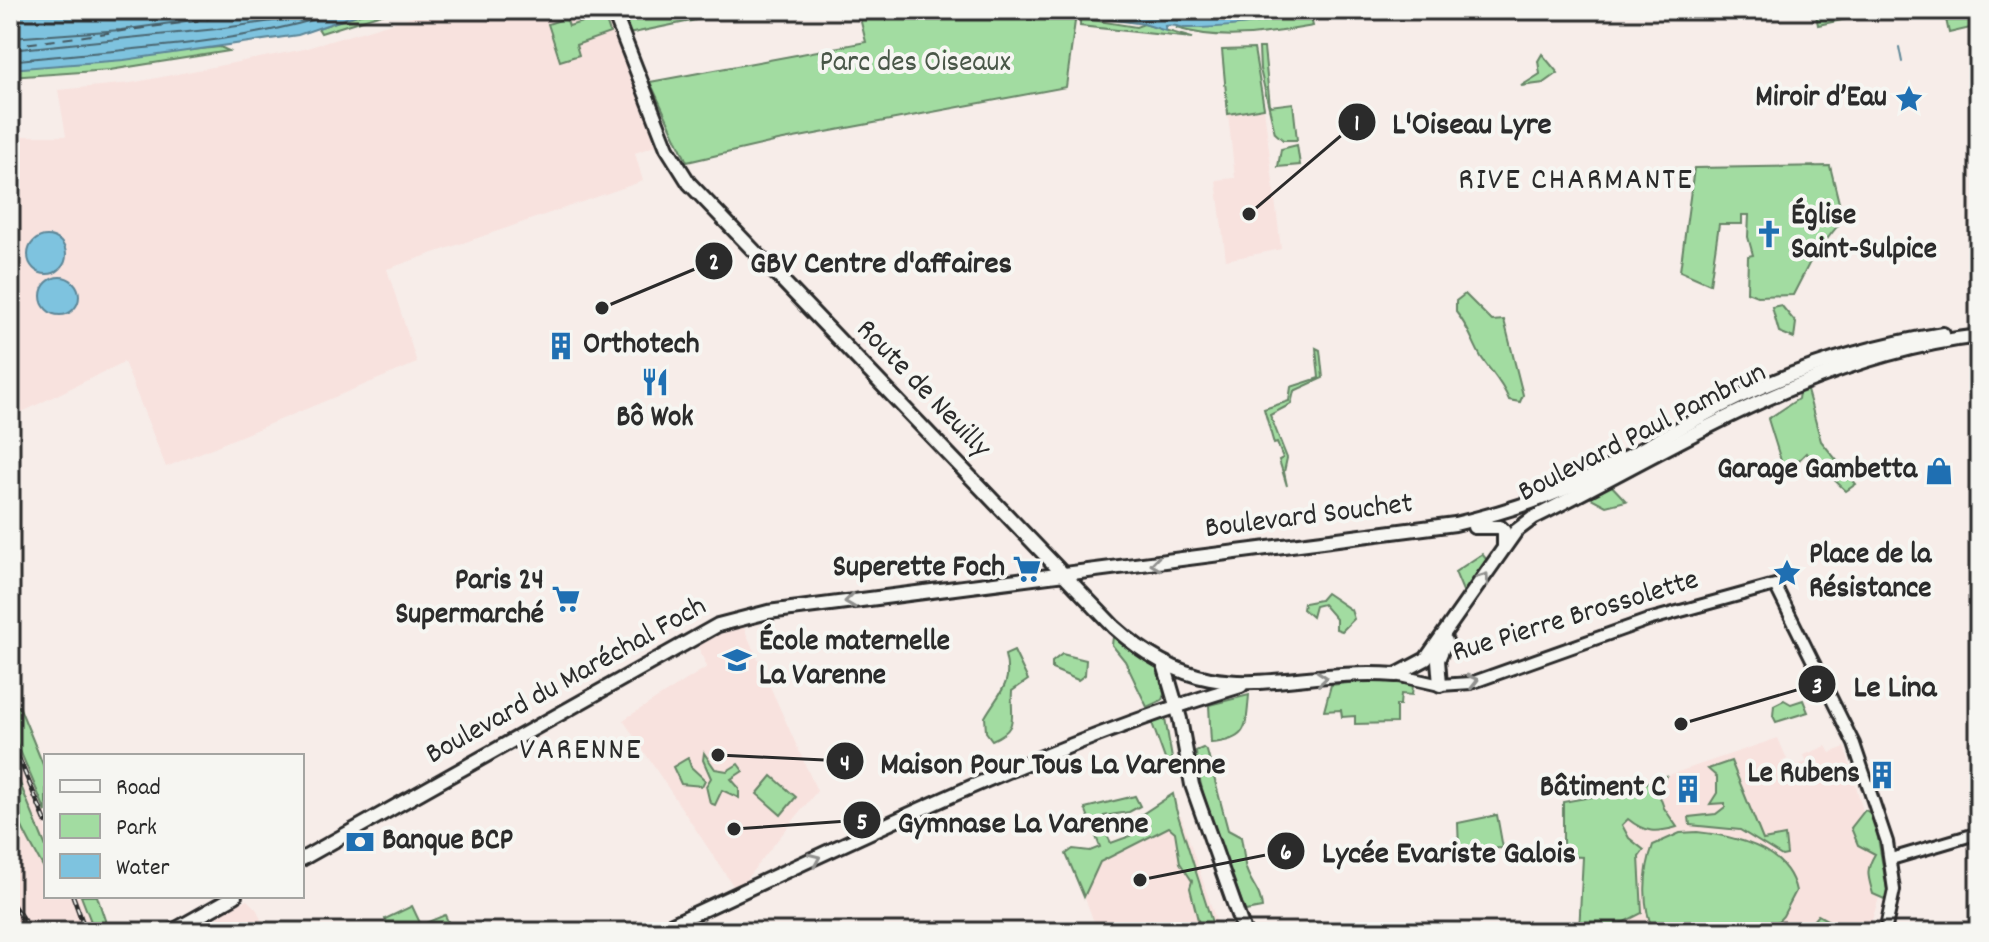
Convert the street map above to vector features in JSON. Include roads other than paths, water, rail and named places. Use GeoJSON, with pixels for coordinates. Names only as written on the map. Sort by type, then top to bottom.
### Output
{"type":"FeatureCollection","features":[{"type":"Feature","properties":{"kind":"main road","name":"Route de Neuilly"},"geometry":{"type":"LineString","coordinates":[[613,10],[667,148],[687,181],[1063,576],[1137,647],[1169,667],[1202,679],[1247,684]]}},
{"type":"Feature","properties":{"kind":"main road","name":"Boulevard Paul Pambrun"},"geometry":{"type":"LineString","coordinates":[[1557,492],[1725,404],[1796,373],[1875,347],[1979,329]]}},
{"type":"Feature","properties":{"kind":"main road","name":"Boulevard Paul Pambrun"},"geometry":{"type":"LineString","coordinates":[[1396,675],[1426,659],[1504,547],[1521,526],[1533,518],[1759,401],[1863,362],[1979,336]]}},
{"type":"Feature","properties":{"kind":"main road","name":"Boulevard Souchet"},"geometry":{"type":"LineString","coordinates":[[1063,576],[1455,524],[1557,492]]}},
{"type":"Feature","properties":{"kind":"main road"},"geometry":{"type":"LineString","coordinates":[[1455,524],[1496,525],[1504,531],[1504,547]]}},
{"type":"Feature","properties":{"kind":"main road","name":"Boulevard du Maréchal Foch"},"geometry":{"type":"LineString","coordinates":[[304,858],[718,625],[748,616],[1063,576]]}},
{"type":"Feature","properties":{"kind":"main road"},"geometry":{"type":"LineString","coordinates":[[1440,685],[1439,655],[1456,619]]}},
{"type":"Feature","properties":{"kind":"main road"},"geometry":{"type":"LineString","coordinates":[[1169,667],[1179,695],[1177,705],[1192,785],[1242,929]]}},
{"type":"Feature","properties":{"kind":"main road","name":"Rue Pierre Brossolette"},"geometry":{"type":"LineString","coordinates":[[1247,684],[1396,675]]}},
{"type":"Feature","properties":{"kind":"main road"},"geometry":{"type":"LineString","coordinates":[[655,932],[997,776],[1177,705],[1247,684]]}},
{"type":"Feature","properties":{"kind":"main road"},"geometry":{"type":"LineString","coordinates":[[177,929],[231,898]]}},
{"type":"Feature","properties":{"kind":"street","name":"Rue Pierre Brossolette"},"geometry":{"type":"LineString","coordinates":[[1396,675],[1440,685],[1471,683],[1648,620],[1775,585],[1854,744],[1891,859]]}},
{"type":"Feature","properties":{"kind":"street"},"geometry":{"type":"LineString","coordinates":[[1885,932],[1893,896],[1891,859],[1979,833]]}},
{"type":"Feature","properties":{"kind":"water"},"geometry":{"type":"Polygon","coordinates":[[[370,10],[298,35],[124,60],[10,69],[10,11],[370,10]]]}},
{"type":"Feature","properties":{"kind":"water"},"geometry":{"type":"Polygon","coordinates":[[[1045,10],[1293,10],[1259,22],[1199,28],[1165,26],[1166,31],[1144,24],[1045,10]]]}},
{"type":"Feature","properties":{"kind":"water"},"geometry":{"type":"Polygon","coordinates":[[[47,236],[60,242],[66,255],[60,268],[47,274],[34,268],[28,255],[34,242],[47,236]]]}},
{"type":"Feature","properties":{"kind":"water"},"geometry":{"type":"Polygon","coordinates":[[[60,277],[73,283],[79,296],[73,309],[60,315],[47,309],[41,296],[47,283],[60,277]]]}},
{"type":"Feature","properties":{"kind":"waterway"},"geometry":{"type":"LineString","coordinates":[[1899,47],[1902,62]]}},
{"type":"Feature","properties":{"kind":"railway"},"geometry":{"type":"LineString","coordinates":[[10,738],[44,817]]}},
{"type":"Feature","properties":{"kind":"railway"},"geometry":{"type":"LineString","coordinates":[[74,898],[86,932]]}},
{"type":"Feature","properties":{"kind":"railway"},"geometry":{"type":"LineString","coordinates":[[10,901],[32,932]]}},
{"type":"Feature","properties":{"kind":"place","name":"Miroir d’Eau"},"geometry":{"type":"Point","coordinates":[1909,99]}},
{"type":"Feature","properties":{"kind":"place","name":"L'Oiseau Lyre"},"geometry":{"type":"Point","coordinates":[1249,214]}},
{"type":"Feature","properties":{"kind":"place","name":"Église Saint-Sulpice"},"geometry":{"type":"Point","coordinates":[1769,234]}},
{"type":"Feature","properties":{"kind":"place","name":"GBV Centre d'affaires"},"geometry":{"type":"Point","coordinates":[602,308]}},
{"type":"Feature","properties":{"kind":"place","name":"Orthotech"},"geometry":{"type":"Point","coordinates":[561,346]}},
{"type":"Feature","properties":{"kind":"place","name":"Bô Wok"},"geometry":{"type":"Point","coordinates":[655,382]}},
{"type":"Feature","properties":{"kind":"place","name":"Garage Gambetta"},"geometry":{"type":"Point","coordinates":[1939,471]}},
{"type":"Feature","properties":{"kind":"place","name":"Superette Foch"},"geometry":{"type":"Point","coordinates":[1027,569]}},
{"type":"Feature","properties":{"kind":"place","name":"Place de la Résistance"},"geometry":{"type":"Point","coordinates":[1787,573]}},
{"type":"Feature","properties":{"kind":"place","name":"Paris 24 Supermarché"},"geometry":{"type":"Point","coordinates":[566,599]}},
{"type":"Feature","properties":{"kind":"place","name":"École maternelle La Varenne"},"geometry":{"type":"Point","coordinates":[737,660]}},
{"type":"Feature","properties":{"kind":"place","name":"Le Lina"},"geometry":{"type":"Point","coordinates":[1681,724]}},
{"type":"Feature","properties":{"kind":"place","name":"Maison Pour Tous La Varenne"},"geometry":{"type":"Point","coordinates":[718,755]}},
{"type":"Feature","properties":{"kind":"place","name":"Le Rubens"},"geometry":{"type":"Point","coordinates":[1882,775]}},
{"type":"Feature","properties":{"kind":"place","name":"Bâtiment C"},"geometry":{"type":"Point","coordinates":[1688,789]}},
{"type":"Feature","properties":{"kind":"place","name":"Gymnase La Varenne"},"geometry":{"type":"Point","coordinates":[734,829]}},
{"type":"Feature","properties":{"kind":"place","name":"Banque BCP"},"geometry":{"type":"Point","coordinates":[360,842]}},
{"type":"Feature","properties":{"kind":"place","name":"Lycée Evariste Galois"},"geometry":{"type":"Point","coordinates":[1140,880]}},
{"type":"Feature","properties":{"kind":"district","name":"RIVE CHARMANTE"},"geometry":{"type":"Point","coordinates":[1576,182]}},
{"type":"Feature","properties":{"kind":"district","name":"VARENNE"},"geometry":{"type":"Point","coordinates":[581,752]}},
{"type":"Feature","properties":{"kind":"park label","name":"Parc des Oiseaux"},"geometry":{"type":"Point","coordinates":[915,64]}}]}
